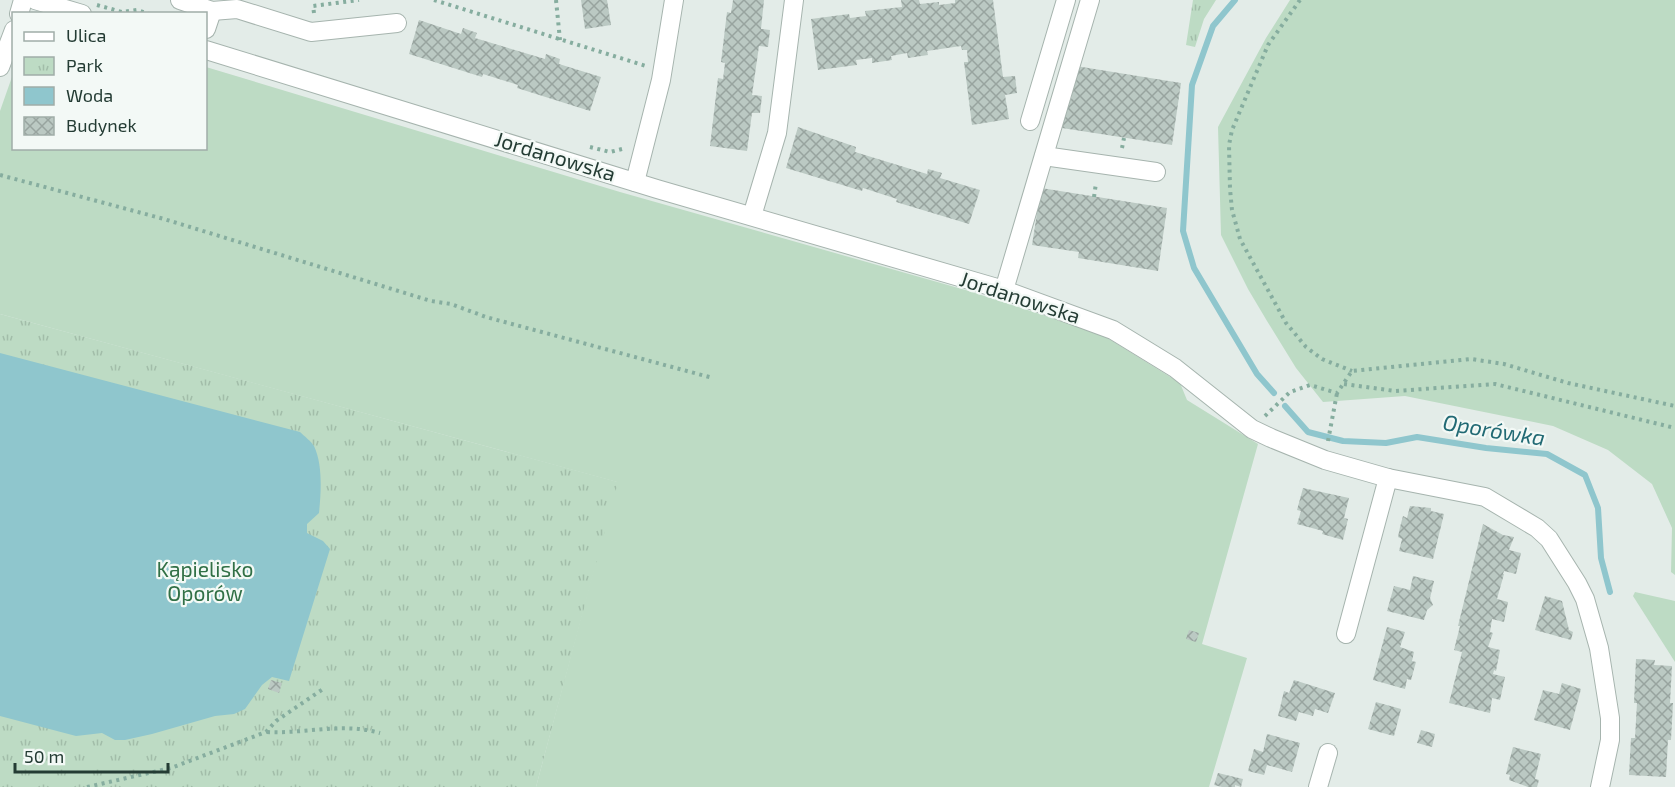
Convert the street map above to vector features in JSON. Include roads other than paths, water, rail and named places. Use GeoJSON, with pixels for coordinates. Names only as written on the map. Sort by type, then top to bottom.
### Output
{"type":"FeatureCollection","features":[{"type":"Feature","properties":{"kind":"street"},"geometry":{"type":"LineString","coordinates":[[35,0],[88,9]]}},
{"type":"Feature","properties":{"kind":"street"},"geometry":{"type":"LineString","coordinates":[[180,0],[212,11],[237,9],[311,32],[397,23]]}},
{"type":"Feature","properties":{"kind":"street"},"geometry":{"type":"LineString","coordinates":[[635,182],[661,80],[674,0]]}},
{"type":"Feature","properties":{"kind":"street"},"geometry":{"type":"LineString","coordinates":[[752,216],[777,133],[794,0]]}},
{"type":"Feature","properties":{"kind":"street"},"geometry":{"type":"LineString","coordinates":[[1030,121],[1066,0]]}},
{"type":"Feature","properties":{"kind":"street"},"geometry":{"type":"LineString","coordinates":[[1004,290],[1090,0]]}},
{"type":"Feature","properties":{"kind":"street"},"geometry":{"type":"LineString","coordinates":[[207,26],[212,11]]}},
{"type":"Feature","properties":{"kind":"street"},"geometry":{"type":"LineString","coordinates":[[0,67],[12,35]]}},
{"type":"Feature","properties":{"kind":"street","name":"Jordanowska"},"geometry":{"type":"LineString","coordinates":[[207,50],[635,182],[1004,290],[1113,330],[1175,368],[1252,429],[1325,460],[1388,478],[1485,497],[1537,528],[1556,548],[1585,600],[1599,648],[1610,718],[1610,740],[1600,787]]}},
{"type":"Feature","properties":{"kind":"street"},"geometry":{"type":"LineString","coordinates":[[1044,156],[1156,172]]}},
{"type":"Feature","properties":{"kind":"street"},"geometry":{"type":"LineString","coordinates":[[1346,634],[1388,478]]}},
{"type":"Feature","properties":{"kind":"street"},"geometry":{"type":"LineString","coordinates":[[1318,787],[1328,753]]}},
{"type":"Feature","properties":{"kind":"water"},"geometry":{"type":"Polygon","coordinates":[[[0,353],[300,432],[311,442],[317,454],[321,479],[319,513],[307,524],[307,533],[323,541],[330,549],[289,681],[272,677],[262,685],[245,709],[234,714],[215,716],[125,740],[115,740],[102,733],[76,736],[0,716],[0,353]]]}},
{"type":"Feature","properties":{"kind":"waterway","name":"Oporówka"},"geometry":{"type":"LineString","coordinates":[[1235,0],[1213,26],[1192,85],[1183,231],[1194,268],[1257,374],[1274,393]]}},
{"type":"Feature","properties":{"kind":"waterway","name":"Oporówka"},"geometry":{"type":"LineString","coordinates":[[1285,406],[1308,432],[1343,441],[1386,443],[1417,437],[1486,448],[1547,454],[1585,475],[1598,508],[1601,558],[1610,592]]}},
{"type":"Feature","properties":{"kind":"park label","name":"Kąpielisko Oporów"},"geometry":{"type":"Point","coordinates":[205,582]}}]}
